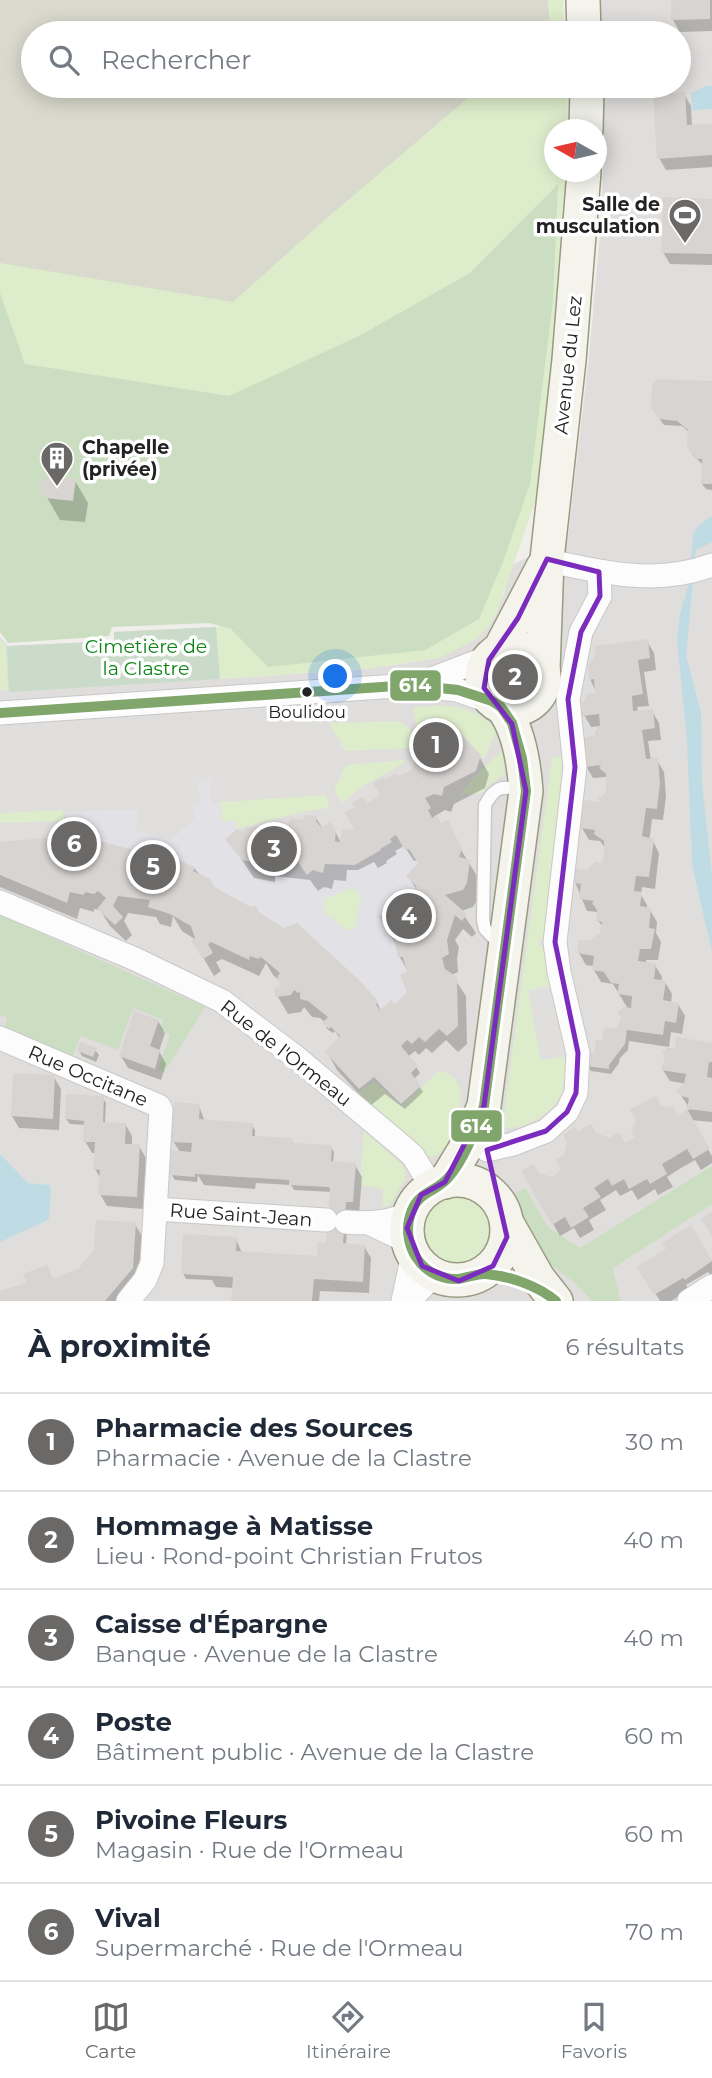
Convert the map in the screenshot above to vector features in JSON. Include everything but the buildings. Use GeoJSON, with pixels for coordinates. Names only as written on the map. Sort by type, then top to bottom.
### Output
{"type":"FeatureCollection","features":[{"type":"Feature","properties":{"kind":"street"},"geometry":{"type":"LineString","coordinates":[[583,0],[584,21]]}},
{"type":"Feature","properties":{"kind":"street"},"geometry":{"type":"LineString","coordinates":[[586,119],[587,98]]}},
{"type":"Feature","properties":{"kind":"street","name":"Avenue du Lez"},"geometry":{"type":"LineString","coordinates":[[526,790],[533,772],[542,681],[547,559],[569,360],[583,182]]}},
{"type":"Feature","properties":{"kind":"street"},"geometry":{"type":"LineString","coordinates":[[547,559],[599,572],[645,577],[699,569]]}},
{"type":"Feature","properties":{"kind":"street","name":"Avenue du Lez"},"geometry":{"type":"LineString","coordinates":[[495,654],[529,597],[547,559]]}},
{"type":"Feature","properties":{"kind":"street"},"geometry":{"type":"LineString","coordinates":[[487,1150],[513,1144],[546,1131],[563,1117],[576,1093],[578,1053],[559,972],[555,942],[575,767],[568,699],[581,632],[600,596],[599,572]]}},
{"type":"Feature","properties":{"kind":"street"},"geometry":{"type":"LineString","coordinates":[[0,713],[411,685],[457,690],[513,710],[534,701],[542,681],[536,657],[524,649],[513,647],[411,685]]}},
{"type":"Feature","properties":{"kind":"street"},"geometry":{"type":"LineString","coordinates":[[416,1246],[458,1281],[475,1278],[484,1273],[493,1266],[505,1247],[501,1211],[487,1150],[484,1107],[526,790],[522,756],[512,724],[486,692],[483,683],[484,669],[495,654]]}},
{"type":"Feature","properties":{"kind":"street","name":"Rue de l'Ormeau"},"geometry":{"type":"LineString","coordinates":[[0,902],[135,959],[222,1001],[297,1058],[403,1147],[439,1184]]}},
{"type":"Feature","properties":{"kind":"street","name":"Rue Occitane"},"geometry":{"type":"LineString","coordinates":[[0,1038],[160,1108],[162,1112],[156,1209]]}},
{"type":"Feature","properties":{"kind":"street"},"geometry":{"type":"LineString","coordinates":[[439,1184],[468,1144],[484,1107]]}},
{"type":"Feature","properties":{"kind":"street"},"geometry":{"type":"LineString","coordinates":[[409,1301],[421,1195],[439,1184],[461,1180],[476,1183],[501,1211],[520,1249],[553,1298]]}},
{"type":"Feature","properties":{"kind":"street"},"geometry":{"type":"LineString","coordinates":[[128,1301],[149,1273],[156,1209]]}},
{"type":"Feature","properties":{"kind":"street","name":"Rue Saint-Jean"},"geometry":{"type":"LineString","coordinates":[[156,1209],[373,1225],[394,1220],[416,1246]]}},
{"type":"Feature","properties":{"kind":"street"},"geometry":{"type":"LineString","coordinates":[[403,1301],[416,1246]]}},
{"type":"Feature","properties":{"kind":"street"},"geometry":{"type":"LineString","coordinates":[[484,1273],[527,1284],[553,1298]]}},
{"type":"Feature","properties":{"kind":"street"},"geometry":{"type":"LineString","coordinates":[[689,1301],[712,1286]]}},
{"type":"Feature","properties":{"kind":"highlighted area"},"geometry":{"type":"Polygon","coordinates":[[[547,559],[599,572],[600,596],[581,632],[568,699],[575,767],[555,942],[578,1053],[576,1093],[567,1112],[546,1131],[487,1150],[507,1237],[493,1266],[459,1281],[422,1266],[407,1228],[421,1195],[445,1182],[484,1106],[526,791],[512,724],[484,688],[489,660],[518,618],[547,559]]]}},
{"type":"Feature","properties":{"kind":"shaded area"},"geometry":{"type":"Polygon","coordinates":[[[0,0],[548,0],[550,21],[21,21],[21,98],[553,98],[554,119],[544,119],[544,138],[250,365],[0,286],[0,0]]]}},
{"type":"Feature","properties":{"kind":"shaded area"},"geometry":{"type":"Polygon","coordinates":[[[599,0],[712,0],[712,1301],[0,1301],[0,637],[8,646],[114,641],[114,632],[216,627],[220,679],[400,664],[437,658],[473,640],[503,597],[512,565],[568,537],[589,357],[602,182],[607,182],[607,119],[603,119],[604,98],[691,98],[691,21],[600,21],[599,0]]]}},
{"type":"Feature","properties":{"kind":"shaded area"},"geometry":{"type":"Polygon","coordinates":[[[663,598],[668,638],[612,644],[609,613],[622,603],[663,598]]]}},
{"type":"Feature","properties":{"kind":"shaded area"},"geometry":{"type":"Polygon","coordinates":[[[263,707],[257,716],[193,720],[193,712],[263,707]]]}},
{"type":"Feature","properties":{"kind":"shaded area"},"geometry":{"type":"Polygon","coordinates":[[[125,715],[124,724],[13,730],[14,722],[125,715]]]}},
{"type":"Feature","properties":{"kind":"shaded area"},"geometry":{"type":"Polygon","coordinates":[[[328,726],[346,757],[329,792],[163,803],[162,781],[143,781],[144,804],[0,812],[0,744],[132,737],[132,757],[142,751],[151,738],[169,738],[184,752],[185,733],[328,726]]]}},
{"type":"Feature","properties":{"kind":"shaded area"},"geometry":{"type":"Polygon","coordinates":[[[210,779],[211,803],[221,802],[222,821],[237,821],[236,830],[225,839],[242,860],[265,865],[266,859],[298,862],[307,875],[313,870],[323,873],[325,864],[355,865],[381,851],[396,835],[405,850],[409,849],[418,863],[406,876],[416,886],[405,905],[398,903],[396,911],[388,911],[390,937],[394,938],[398,957],[403,957],[407,972],[407,992],[395,1004],[391,1000],[380,1010],[361,982],[297,923],[284,928],[259,912],[256,906],[251,907],[214,887],[210,879],[193,871],[195,867],[174,858],[148,852],[145,847],[141,852],[100,841],[99,838],[87,836],[66,825],[66,812],[139,809],[136,830],[171,840],[194,819],[193,805],[200,804],[198,780],[210,779]],[[352,888],[326,898],[323,903],[325,914],[348,931],[355,927],[361,900],[359,891],[352,888]]]}},
{"type":"Feature","properties":{"kind":"shaded area"},"geometry":{"type":"Polygon","coordinates":[[[82,905],[88,912],[94,907],[115,925],[120,920],[143,935],[132,947],[68,919],[82,905]]]}},
{"type":"Feature","properties":{"kind":"shaded area"},"geometry":{"type":"Polygon","coordinates":[[[192,942],[203,959],[207,956],[212,964],[216,962],[222,971],[226,969],[231,977],[216,986],[158,955],[178,943],[182,948],[192,942]]]}},
{"type":"Feature","properties":{"kind":"shaded area"},"geometry":{"type":"Polygon","coordinates":[[[551,985],[565,1056],[541,1060],[528,991],[551,985]]]}},
{"type":"Feature","properties":{"kind":"shaded area"},"geometry":{"type":"Polygon","coordinates":[[[264,986],[266,991],[274,989],[279,1009],[286,1008],[289,1016],[293,1014],[296,1023],[300,1022],[305,1032],[289,1038],[253,1013],[241,994],[264,986]]]}},
{"type":"Feature","properties":{"kind":"shaded area"},"geometry":{"type":"Polygon","coordinates":[[[278,1187],[324,1190],[322,1207],[276,1204],[278,1187]]]}},
{"type":"Feature","properties":{"kind":"green space"},"geometry":{"type":"Polygon","coordinates":[[[548,0],[563,0],[564,21],[550,21],[548,0]]]}},
{"type":"Feature","properties":{"kind":"green space"},"geometry":{"type":"Polygon","coordinates":[[[468,98],[567,98],[568,119],[544,119],[544,182],[568,182],[555,354],[536,499],[497,612],[489,626],[473,641],[439,658],[365,669],[220,679],[216,627],[219,629],[195,565],[35,430],[0,299],[0,263],[233,302],[468,98]]]}},
{"type":"Feature","properties":{"kind":"green space"},"geometry":{"type":"Polygon","coordinates":[[[558,184],[553,301],[530,484],[503,562],[479,619],[425,650],[268,667],[230,628],[209,623],[112,627],[109,636],[8,643],[0,632],[0,293],[25,364],[229,396],[359,336],[470,273],[558,184]]]}},
{"type":"Feature","properties":{"kind":"green space","name":"Cimetière de la Clastre"},"geometry":{"type":"Polygon","coordinates":[[[216,627],[220,679],[9,692],[7,646],[114,641],[114,632],[216,627]]]}},
{"type":"Feature","properties":{"kind":"green space"},"geometry":{"type":"Polygon","coordinates":[[[0,639],[6,646],[8,690],[0,690],[0,639]]]}},
{"type":"Feature","properties":{"kind":"green space"},"geometry":{"type":"Polygon","coordinates":[[[450,706],[474,712],[495,728],[497,731],[484,759],[450,721],[448,730],[419,738],[413,708],[450,706]]]}},
{"type":"Feature","properties":{"kind":"green space"},"geometry":{"type":"Polygon","coordinates":[[[399,721],[411,732],[412,748],[345,751],[329,723],[399,721]]]}},
{"type":"Feature","properties":{"kind":"green space"},"geometry":{"type":"Polygon","coordinates":[[[503,750],[504,775],[488,785],[481,794],[460,795],[473,778],[503,750]]]}},
{"type":"Feature","properties":{"kind":"green space"},"geometry":{"type":"Polygon","coordinates":[[[562,755],[560,822],[544,941],[540,940],[539,945],[543,947],[551,985],[529,991],[541,1060],[565,1056],[564,1085],[557,1101],[536,1120],[519,1127],[502,1128],[552,758],[562,755]]]}},
{"type":"Feature","properties":{"kind":"green space"},"geometry":{"type":"Polygon","coordinates":[[[405,762],[362,787],[342,803],[334,790],[346,765],[405,762]]]}},
{"type":"Feature","properties":{"kind":"green space"},"geometry":{"type":"Polygon","coordinates":[[[326,795],[329,808],[236,829],[236,821],[222,821],[221,802],[326,795]]]}},
{"type":"Feature","properties":{"kind":"green space"},"geometry":{"type":"Polygon","coordinates":[[[63,810],[64,821],[0,823],[0,813],[63,810]]]}},
{"type":"Feature","properties":{"kind":"green space"},"geometry":{"type":"Polygon","coordinates":[[[352,888],[359,891],[361,900],[355,927],[348,931],[325,913],[323,903],[326,898],[352,888]]]}},
{"type":"Feature","properties":{"kind":"green space"},"geometry":{"type":"Polygon","coordinates":[[[0,915],[205,1007],[164,1073],[158,1069],[170,1035],[159,1028],[163,1020],[133,1008],[118,1050],[81,1036],[72,1057],[5,1028],[7,1018],[0,1015],[0,915]]]}},
{"type":"Feature","properties":{"kind":"green space"},"geometry":{"type":"Polygon","coordinates":[[[442,1071],[456,1081],[461,1097],[457,1124],[451,1140],[447,1147],[432,1157],[425,1155],[354,1097],[374,1081],[401,1106],[442,1071]]]}},
{"type":"Feature","properties":{"kind":"green space"},"geometry":{"type":"Polygon","coordinates":[[[364,1131],[405,1170],[405,1179],[389,1206],[382,1206],[383,1189],[360,1185],[364,1131]]]}},
{"type":"Feature","properties":{"kind":"green space"},"geometry":{"type":"Polygon","coordinates":[[[712,1166],[712,1204],[613,1268],[620,1301],[592,1301],[575,1283],[538,1255],[508,1197],[525,1188],[549,1228],[580,1248],[712,1166]]]}},
{"type":"Feature","properties":{"kind":"green space"},"geometry":{"type":"Polygon","coordinates":[[[458,1196],[477,1202],[487,1212],[493,1231],[487,1250],[477,1260],[458,1266],[439,1260],[429,1250],[423,1231],[429,1212],[439,1202],[458,1196]]]}},
{"type":"Feature","properties":{"kind":"water"},"geometry":{"type":"Polygon","coordinates":[[[712,86],[712,109],[692,110],[691,93],[712,86]]]}},
{"type":"Feature","properties":{"kind":"water"},"geometry":{"type":"Polygon","coordinates":[[[712,516],[712,542],[696,550],[686,655],[701,713],[702,783],[712,875],[712,952],[692,864],[687,739],[677,640],[680,614],[689,583],[693,534],[698,526],[712,516]]]}},
{"type":"Feature","properties":{"kind":"water"},"geometry":{"type":"Polygon","coordinates":[[[0,1154],[28,1183],[49,1185],[51,1189],[49,1218],[0,1242],[0,1154]]]}},
{"type":"Feature","properties":{"kind":"transit line","name":"614"},"geometry":{"type":"LineString","coordinates":[[0,713],[411,685],[458,690],[492,701],[501,707],[512,723],[522,758],[526,791],[484,1106],[460,1162],[444,1182],[415,1204],[408,1234],[410,1245],[422,1265],[442,1277],[455,1279],[483,1274],[505,1277],[532,1286],[556,1301]]}},
{"type":"Feature","properties":{"kind":"place","name":"Salle de musculation"},"geometry":{"type":"Point","coordinates":[685,245]}},
{"type":"Feature","properties":{"kind":"place","name":"Chapelle (privée)"},"geometry":{"type":"Point","coordinates":[57,488]}},
{"type":"Feature","properties":{"kind":"place","name":"Hommage à Matisse"},"geometry":{"type":"Point","coordinates":[515,677]}},
{"type":"Feature","properties":{"kind":"place","name":"Boulidou"},"geometry":{"type":"Point","coordinates":[307,692]}},
{"type":"Feature","properties":{"kind":"place","name":"Pharmacie des Sources"},"geometry":{"type":"Point","coordinates":[436,745]}},
{"type":"Feature","properties":{"kind":"place","name":"Vival"},"geometry":{"type":"Point","coordinates":[74,844]}},
{"type":"Feature","properties":{"kind":"place","name":"Caisse d'Épargne"},"geometry":{"type":"Point","coordinates":[274,849]}},
{"type":"Feature","properties":{"kind":"place","name":"Pivoine Fleurs"},"geometry":{"type":"Point","coordinates":[153,867]}},
{"type":"Feature","properties":{"kind":"place","name":"Poste"},"geometry":{"type":"Point","coordinates":[409,916]}}]}
